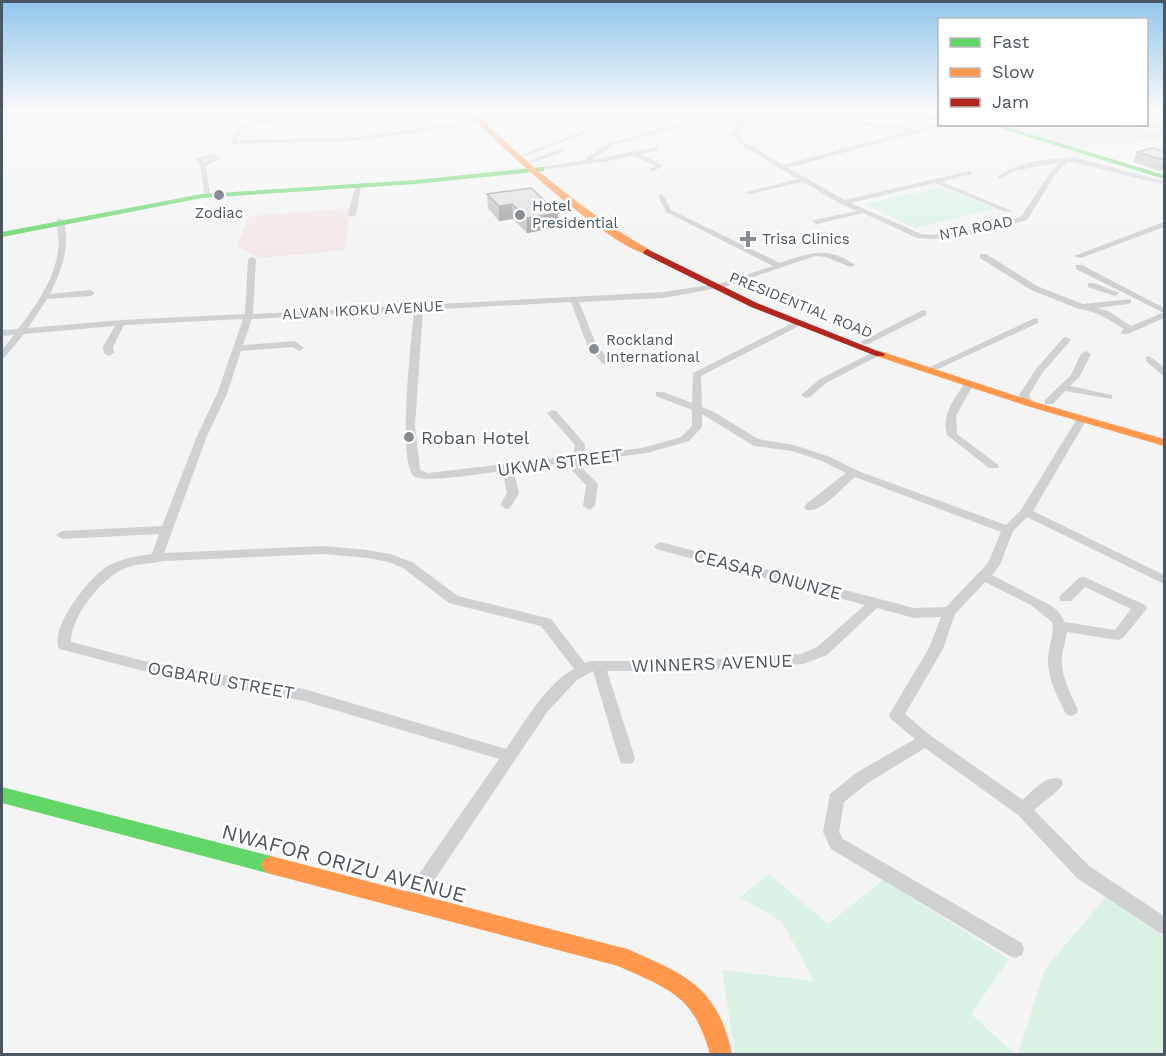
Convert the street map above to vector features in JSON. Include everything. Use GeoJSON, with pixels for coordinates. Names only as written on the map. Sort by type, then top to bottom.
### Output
{"type":"FeatureCollection","features":[{"type":"Feature","properties":{"kind":"main road","name":"PRESIDENTIAL ROAD"},"geometry":{"type":"LineString","coordinates":[[524,161],[591,217],[720,286],[798,323],[865,342],[935,367],[968,385],[1049,402],[1163,439]]}},
{"type":"Feature","properties":{"kind":"main road"},"geometry":{"type":"LineString","coordinates":[[1112,161],[1164,177]]}},
{"type":"Feature","properties":{"kind":"main road"},"geometry":{"type":"LineString","coordinates":[[61,221],[210,195],[358,186],[529,167]]}},
{"type":"Feature","properties":{"kind":"main road"},"geometry":{"type":"LineString","coordinates":[[2,234],[207,193],[411,180],[529,167]]}},
{"type":"Feature","properties":{"kind":"main road","name":"PRESIDENTIAL ROAD"},"geometry":{"type":"LineString","coordinates":[[720,286],[877,353],[1026,399],[1082,419],[1163,439]]}},
{"type":"Feature","properties":{"kind":"main road","name":"NWAFOR ORIZU AVENUE"},"geometry":{"type":"LineString","coordinates":[[2,795],[409,903],[620,956],[672,981],[698,998],[706,1009],[721,1054]]}},
{"type":"Feature","properties":{"kind":"street"},"geometry":{"type":"LineString","coordinates":[[529,167],[538,161]]}},
{"type":"Feature","properties":{"kind":"street"},"geometry":{"type":"LineString","coordinates":[[529,167],[540,161]]}},
{"type":"Feature","properties":{"kind":"street"},"geometry":{"type":"LineString","coordinates":[[529,167],[587,161]]}},
{"type":"Feature","properties":{"kind":"street"},"geometry":{"type":"LineString","coordinates":[[651,161],[661,166],[651,170]]}},
{"type":"Feature","properties":{"kind":"street","name":"NTA ROAD"},"geometry":{"type":"LineString","coordinates":[[774,161],[860,212],[927,237],[990,227],[1026,217],[1051,174],[1064,161]]}},
{"type":"Feature","properties":{"kind":"street"},"geometry":{"type":"LineString","coordinates":[[783,167],[804,161]]}},
{"type":"Feature","properties":{"kind":"street"},"geometry":{"type":"LineString","coordinates":[[1000,177],[1013,169],[1054,161]]}},
{"type":"Feature","properties":{"kind":"street"},"geometry":{"type":"LineString","coordinates":[[1082,161],[1164,183]]}},
{"type":"Feature","properties":{"kind":"street"},"geometry":{"type":"LineString","coordinates":[[203,165],[207,193]]}},
{"type":"Feature","properties":{"kind":"street"},"geometry":{"type":"LineString","coordinates":[[843,203],[969,173]]}},
{"type":"Feature","properties":{"kind":"street"},"geometry":{"type":"LineString","coordinates":[[749,192],[803,180]]}},
{"type":"Feature","properties":{"kind":"street"},"geometry":{"type":"LineString","coordinates":[[938,182],[1008,211]]}},
{"type":"Feature","properties":{"kind":"street"},"geometry":{"type":"LineString","coordinates":[[352,215],[358,186]]}},
{"type":"Feature","properties":{"kind":"street"},"geometry":{"type":"LineString","coordinates":[[661,196],[668,211],[778,266]]}},
{"type":"Feature","properties":{"kind":"street"},"geometry":{"type":"LineString","coordinates":[[817,222],[860,212]]}},
{"type":"Feature","properties":{"kind":"street"},"geometry":{"type":"LineString","coordinates":[[2,356],[24,331],[45,297],[61,256],[61,221]]}},
{"type":"Feature","properties":{"kind":"street"},"geometry":{"type":"LineString","coordinates":[[1078,256],[1164,225]]}},
{"type":"Feature","properties":{"kind":"street","name":"ALVAN IKOKU AVENUE"},"geometry":{"type":"LineString","coordinates":[[2,333],[249,315],[664,295],[720,286],[819,253],[851,265]]}},
{"type":"Feature","properties":{"kind":"street"},"geometry":{"type":"LineString","coordinates":[[983,256],[1034,288],[1105,313],[1126,331],[1164,315]]}},
{"type":"Feature","properties":{"kind":"street"},"geometry":{"type":"LineString","coordinates":[[156,559],[249,315],[252,259]]}},
{"type":"Feature","properties":{"kind":"street"},"geometry":{"type":"LineString","coordinates":[[1079,267],[1164,315]]}},
{"type":"Feature","properties":{"kind":"street"},"geometry":{"type":"LineString","coordinates":[[1091,285],[1164,315]]}},
{"type":"Feature","properties":{"kind":"street"},"geometry":{"type":"LineString","coordinates":[[45,297],[91,293]]}},
{"type":"Feature","properties":{"kind":"street"},"geometry":{"type":"LineString","coordinates":[[574,300],[592,345],[605,361]]}},
{"type":"Feature","properties":{"kind":"street"},"geometry":{"type":"LineString","coordinates":[[1090,308],[1128,301]]}},
{"type":"Feature","properties":{"kind":"street","name":"UKWA STREET"},"geometry":{"type":"LineString","coordinates":[[418,307],[410,425],[415,471],[419,475],[428,476],[643,451],[685,439],[697,427],[694,407],[696,375],[798,323]]}},
{"type":"Feature","properties":{"kind":"street"},"geometry":{"type":"LineString","coordinates":[[865,342],[923,313]]}},
{"type":"Feature","properties":{"kind":"street"},"geometry":{"type":"LineString","coordinates":[[935,367],[1035,321]]}},
{"type":"Feature","properties":{"kind":"street"},"geometry":{"type":"LineString","coordinates":[[109,353],[108,347],[121,323]]}},
{"type":"Feature","properties":{"kind":"street"},"geometry":{"type":"LineString","coordinates":[[1026,399],[1039,371],[1066,340]]}},
{"type":"Feature","properties":{"kind":"street"},"geometry":{"type":"LineString","coordinates":[[238,348],[295,344],[299,348]]}},
{"type":"Feature","properties":{"kind":"street"},"geometry":{"type":"LineString","coordinates":[[806,395],[823,381],[877,353]]}},
{"type":"Feature","properties":{"kind":"street"},"geometry":{"type":"LineString","coordinates":[[1049,402],[1075,376],[1086,354]]}},
{"type":"Feature","properties":{"kind":"street"},"geometry":{"type":"LineString","coordinates":[[1149,359],[1164,372]]}},
{"type":"Feature","properties":{"kind":"street"},"geometry":{"type":"LineString","coordinates":[[968,385],[951,415],[950,429],[952,435],[993,466]]}},
{"type":"Feature","properties":{"kind":"street"},"geometry":{"type":"LineString","coordinates":[[1063,388],[1108,397]]}},
{"type":"Feature","properties":{"kind":"street"},"geometry":{"type":"LineString","coordinates":[[660,394],[732,425],[757,443],[794,448],[826,459],[854,473],[1008,531]]}},
{"type":"Feature","properties":{"kind":"street"},"geometry":{"type":"LineString","coordinates":[[552,413],[580,445],[573,460],[592,484],[589,506]]}},
{"type":"Feature","properties":{"kind":"street"},"geometry":{"type":"LineString","coordinates":[[1082,419],[1026,512],[1008,531],[994,565],[949,612],[936,649],[896,716],[1024,810],[1083,872],[1164,926]]}},
{"type":"Feature","properties":{"kind":"street"},"geometry":{"type":"LineString","coordinates":[[506,505],[513,493],[507,468]]}},
{"type":"Feature","properties":{"kind":"street"},"geometry":{"type":"LineString","coordinates":[[810,507],[821,502],[836,484],[854,473]]}},
{"type":"Feature","properties":{"kind":"street"},"geometry":{"type":"LineString","coordinates":[[1026,512],[1164,579]]}},
{"type":"Feature","properties":{"kind":"street"},"geometry":{"type":"LineString","coordinates":[[62,535],[166,530]]}},
{"type":"Feature","properties":{"kind":"street","name":"CEASAR ONUNZE"},"geometry":{"type":"LineString","coordinates":[[660,546],[876,603]]}},
{"type":"Feature","properties":{"kind":"street","name":"OGBARU STREET"},"geometry":{"type":"LineString","coordinates":[[510,756],[304,695],[144,666],[64,645],[64,634],[76,611],[99,578],[127,563],[156,559],[310,552],[367,554],[398,560],[409,565],[442,594],[454,600],[546,622],[582,669]]}},
{"type":"Feature","properties":{"kind":"street"},"geometry":{"type":"LineString","coordinates":[[983,576],[1047,609],[1060,626],[1118,635],[1140,608],[1084,581],[1066,598]]}},
{"type":"Feature","properties":{"kind":"street"},"geometry":{"type":"LineString","coordinates":[[876,603],[914,613],[949,612]]}},
{"type":"Feature","properties":{"kind":"street","name":"WINNERS AVENUE"},"geometry":{"type":"LineString","coordinates":[[582,669],[803,659],[822,651],[876,603]]}},
{"type":"Feature","properties":{"kind":"street"},"geometry":{"type":"LineString","coordinates":[[1060,626],[1055,661],[1060,684],[1071,710]]}},
{"type":"Feature","properties":{"kind":"street"},"geometry":{"type":"LineString","coordinates":[[599,667],[627,758]]}},
{"type":"Feature","properties":{"kind":"street"},"geometry":{"type":"LineString","coordinates":[[409,903],[561,686],[582,669]]}},
{"type":"Feature","properties":{"kind":"street"},"geometry":{"type":"LineString","coordinates":[[926,740],[862,778],[836,799],[831,832],[837,844],[1015,950]]}},
{"type":"Feature","properties":{"kind":"street"},"geometry":{"type":"LineString","coordinates":[[1024,810],[1038,795],[1055,784]]}},
{"type":"Feature","properties":{"kind":"shaded area"},"geometry":{"type":"Polygon","coordinates":[[[351,208],[344,250],[260,258],[237,246],[249,216],[351,208]]]}},
{"type":"Feature","properties":{"kind":"green space"},"geometry":{"type":"Polygon","coordinates":[[[942,187],[995,208],[915,228],[864,204],[942,187]]]}},
{"type":"Feature","properties":{"kind":"green space"},"geometry":{"type":"Polygon","coordinates":[[[769,874],[828,924],[883,880],[1009,959],[971,1014],[1015,1054],[735,1054],[722,970],[814,981],[782,922],[740,897],[769,874]]]}},
{"type":"Feature","properties":{"kind":"green space"},"geometry":{"type":"Polygon","coordinates":[[[1106,897],[1164,937],[1164,1054],[1018,1054],[1045,969],[1106,897]]]}},
{"type":"Feature","properties":{"kind":"building"},"geometry":{"type":"Polygon","coordinates":[[[531,188],[558,213],[527,218],[512,204],[499,206],[487,194],[531,188]]]}},
{"type":"Feature","properties":{"kind":"traffic: fast"},"geometry":{"type":"LineString","coordinates":[[1112,161],[1164,177]]}},
{"type":"Feature","properties":{"kind":"traffic: fast"},"geometry":{"type":"LineString","coordinates":[[2,235],[202,196],[415,182],[541,169]]}},
{"type":"Feature","properties":{"kind":"traffic: fast"},"geometry":{"type":"LineString","coordinates":[[2,795],[271,865]]}},
{"type":"Feature","properties":{"kind":"traffic: slow"},"geometry":{"type":"LineString","coordinates":[[521,161],[599,223],[647,252]]}},
{"type":"Feature","properties":{"kind":"traffic: slow"},"geometry":{"type":"LineString","coordinates":[[880,354],[1031,404],[1164,443]]}},
{"type":"Feature","properties":{"kind":"traffic: slow"},"geometry":{"type":"LineString","coordinates":[[271,865],[620,956],[673,981],[698,1000],[715,1032],[721,1054]]}},
{"type":"Feature","properties":{"kind":"traffic: jam"},"geometry":{"type":"LineString","coordinates":[[647,252],[754,305],[880,354]]}},
{"type":"Feature","properties":{"kind":"place","name":"Zodiac"},"geometry":{"type":"Point","coordinates":[219,195]}},
{"type":"Feature","properties":{"kind":"place","name":"Hotel Presidential"},"geometry":{"type":"Point","coordinates":[520,215]}},
{"type":"Feature","properties":{"kind":"place","name":"Trisa Clinics"},"geometry":{"type":"Point","coordinates":[748,239]}},
{"type":"Feature","properties":{"kind":"place","name":"Rockland International"},"geometry":{"type":"Point","coordinates":[594,349]}},
{"type":"Feature","properties":{"kind":"place","name":"Roban Hotel"},"geometry":{"type":"Point","coordinates":[409,437]}}]}
